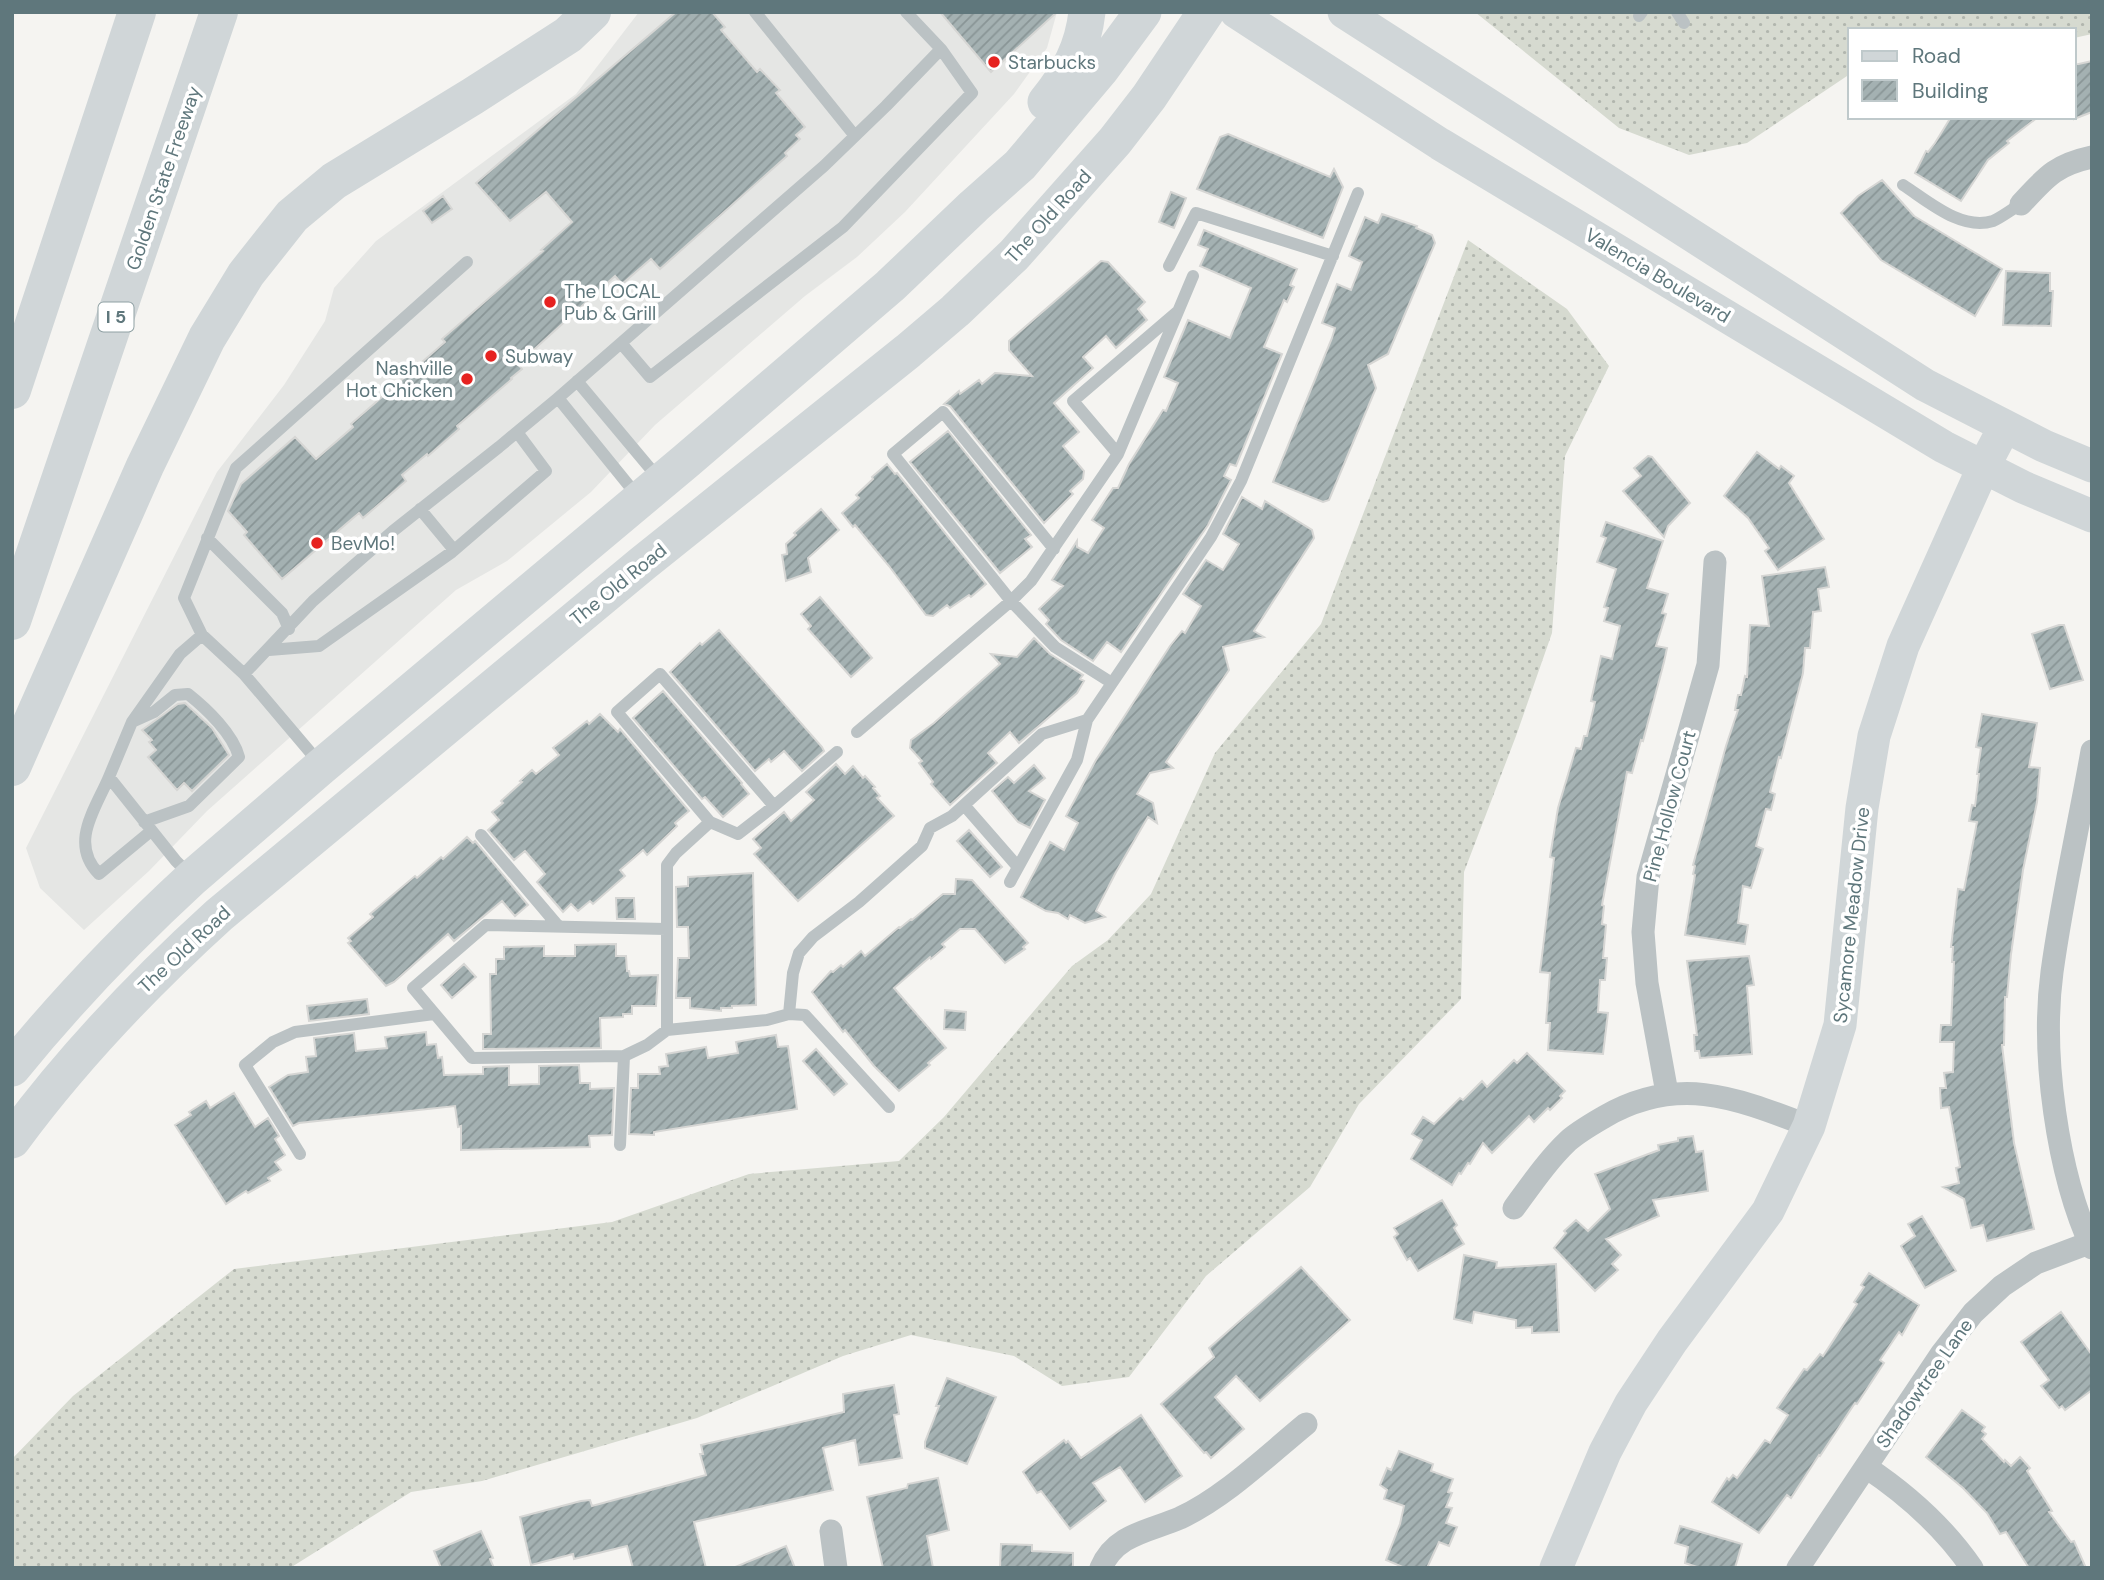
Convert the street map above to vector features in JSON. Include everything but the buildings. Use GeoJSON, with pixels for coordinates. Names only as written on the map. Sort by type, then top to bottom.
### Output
{"type":"FeatureCollection","features":[{"type":"Feature","properties":{"kind":"highway"},"geometry":{"type":"LineString","coordinates":[[118,68],[131,12]]}},
{"type":"Feature","properties":{"kind":"highway"},"geometry":{"type":"LineString","coordinates":[[12,390],[137,12]]}},
{"type":"Feature","properties":{"kind":"highway","name":"Golden State Freeway"},"geometry":{"type":"LineString","coordinates":[[12,621],[219,12]]}},
{"type":"Feature","properties":{"kind":"highway"},"geometry":{"type":"LineString","coordinates":[[12,767],[145,466],[207,338],[246,274],[292,216],[334,181],[568,36],[592,12]]}},
{"type":"Feature","properties":{"kind":"main road"},"geometry":{"type":"LineString","coordinates":[[974,206],[1014,141],[1064,80],[1076,58],[1085,31],[1087,12]]}},
{"type":"Feature","properties":{"kind":"main road"},"geometry":{"type":"LineString","coordinates":[[12,1068],[50,1020],[117,949],[192,877],[865,309],[1020,165],[1058,123],[1143,12]]}},
{"type":"Feature","properties":{"kind":"main road","name":"The Old Road"},"geometry":{"type":"LineString","coordinates":[[12,1140],[103,1029],[175,955],[219,915],[642,564],[908,351],[1004,265],[1115,141],[1149,97],[1206,12]]}},
{"type":"Feature","properties":{"kind":"street","name":"Valencia Boulevard"},"geometry":{"type":"LineString","coordinates":[[1236,12],[1418,130],[1846,389],[1983,468],[2092,516]]}},
{"type":"Feature","properties":{"kind":"street"},"geometry":{"type":"LineString","coordinates":[[1344,12],[1925,385],[2044,446],[2092,466]]}},
{"type":"Feature","properties":{"kind":"street"},"geometry":{"type":"LineString","coordinates":[[2021,204],[2052,171],[2072,161],[2092,157]]}},
{"type":"Feature","properties":{"kind":"street","name":"Sycamore Meadow Drive"},"geometry":{"type":"LineString","coordinates":[[1556,1568],[1605,1452],[1631,1403],[1672,1341],[1768,1211],[1810,1126],[1840,1025],[1862,808],[1874,736],[1903,646],[1983,468],[2005,426]]}},
{"type":"Feature","properties":{"kind":"street","name":"Pine Hollow Court"},"geometry":{"type":"LineString","coordinates":[[1667,1093],[1647,983],[1643,932],[1648,877],[1708,665],[1715,562]]}},
{"type":"Feature","properties":{"kind":"street"},"geometry":{"type":"LineString","coordinates":[[2091,1245],[2071,1195],[2059,1135],[2049,1048],[2052,974],[2092,751]]}},
{"type":"Feature","properties":{"kind":"street"},"geometry":{"type":"LineString","coordinates":[[1514,1208],[1570,1140],[1627,1104],[1667,1093],[1714,1096],[1752,1104],[1810,1126]]}},
{"type":"Feature","properties":{"kind":"street","name":"Shadowtree Lane"},"geometry":{"type":"LineString","coordinates":[[1798,1568],[1942,1353],[1973,1313],[2002,1286],[2036,1263],[2091,1245]]}},
{"type":"Feature","properties":{"kind":"street"},"geometry":{"type":"LineString","coordinates":[[1101,1568],[1108,1552],[1127,1538],[1202,1507],[1306,1424]]}},
{"type":"Feature","properties":{"kind":"street"},"geometry":{"type":"LineString","coordinates":[[1866,1467],[1924,1510],[1954,1542],[1972,1568]]}},
{"type":"Feature","properties":{"kind":"street"},"geometry":{"type":"LineString","coordinates":[[831,1531],[836,1568]]}},
{"type":"Feature","properties":{"kind":"lane"},"geometry":{"type":"LineString","coordinates":[[755,12],[855,136]]}},
{"type":"Feature","properties":{"kind":"lane"},"geometry":{"type":"LineString","coordinates":[[621,343],[650,377],[843,227],[972,93],[941,49],[906,12]]}},
{"type":"Feature","properties":{"kind":"lane"},"geometry":{"type":"LineString","coordinates":[[244,674],[313,601],[420,509],[578,381],[824,166],[941,49]]}},
{"type":"Feature","properties":{"kind":"lane"},"geometry":{"type":"LineString","coordinates":[[1903,185],[1951,215],[1972,223],[1993,221],[2021,204]]}},
{"type":"Feature","properties":{"kind":"lane"},"geometry":{"type":"LineString","coordinates":[[1010,883],[1077,760],[1087,720],[1211,537],[1241,481],[1358,193]]}},
{"type":"Feature","properties":{"kind":"lane"},"geometry":{"type":"LineString","coordinates":[[1169,267],[1196,213],[1333,256]]}},
{"type":"Feature","properties":{"kind":"lane"},"geometry":{"type":"LineString","coordinates":[[322,766],[244,674],[202,635],[184,597],[236,468],[467,262]]}},
{"type":"Feature","properties":{"kind":"lane"},"geometry":{"type":"LineString","coordinates":[[857,732],[1011,601],[1031,581],[1054,550],[1118,454],[1194,276]]}},
{"type":"Feature","properties":{"kind":"lane"},"geometry":{"type":"LineString","coordinates":[[1118,454],[1073,401],[1179,310]]}},
{"type":"Feature","properties":{"kind":"lane"},"geometry":{"type":"LineString","coordinates":[[578,381],[651,491]]}},
{"type":"Feature","properties":{"kind":"lane"},"geometry":{"type":"LineString","coordinates":[[558,398],[651,491]]}},
{"type":"Feature","properties":{"kind":"lane"},"geometry":{"type":"LineString","coordinates":[[1054,550],[943,412],[893,454],[1011,601],[1055,647],[1112,683]]}},
{"type":"Feature","properties":{"kind":"lane"},"geometry":{"type":"LineString","coordinates":[[269,650],[319,646],[454,550],[546,471],[517,432]]}},
{"type":"Feature","properties":{"kind":"lane"},"geometry":{"type":"LineString","coordinates":[[420,509],[454,550]]}},
{"type":"Feature","properties":{"kind":"lane"},"geometry":{"type":"LineString","coordinates":[[207,538],[282,612],[289,629]]}},
{"type":"Feature","properties":{"kind":"lane"},"geometry":{"type":"LineString","coordinates":[[132,722],[154,712],[176,695],[188,694],[200,704],[236,747],[239,757],[190,806],[148,827],[99,874],[89,863],[83,837],[132,722],[180,654],[202,635]]}},
{"type":"Feature","properties":{"kind":"lane"},"geometry":{"type":"LineString","coordinates":[[775,806],[660,674],[617,712],[710,822],[738,834],[775,806],[836,752]]}},
{"type":"Feature","properties":{"kind":"lane"},"geometry":{"type":"LineString","coordinates":[[789,1014],[793,973],[799,953],[806,945],[922,846],[930,828],[952,816],[1042,734],[1087,720]]}},
{"type":"Feature","properties":{"kind":"lane"},"geometry":{"type":"LineString","coordinates":[[109,777],[192,877]]}},
{"type":"Feature","properties":{"kind":"lane"},"geometry":{"type":"LineString","coordinates":[[964,805],[1018,867]]}},
{"type":"Feature","properties":{"kind":"lane"},"geometry":{"type":"LineString","coordinates":[[667,1030],[667,865],[676,853],[710,822]]}},
{"type":"Feature","properties":{"kind":"lane"},"geometry":{"type":"LineString","coordinates":[[481,835],[559,927]]}},
{"type":"Feature","properties":{"kind":"lane"},"geometry":{"type":"LineString","coordinates":[[666,929],[486,925],[413,988],[472,1058],[624,1056],[647,1045],[667,1030],[767,1020],[789,1014],[805,1015],[889,1107]]}},
{"type":"Feature","properties":{"kind":"lane"},"geometry":{"type":"LineString","coordinates":[[300,1154],[245,1065],[273,1042],[295,1032],[434,1014]]}},
{"type":"Feature","properties":{"kind":"lane"},"geometry":{"type":"LineString","coordinates":[[620,1145],[624,1056]]}},
{"type":"Feature","properties":{"kind":"shaded area"},"geometry":{"type":"Polygon","coordinates":[[[639,12],[1057,12],[1047,48],[1014,94],[905,212],[857,257],[805,296],[655,425],[591,492],[507,561],[456,590],[207,811],[149,871],[84,930],[40,888],[26,848],[217,472],[284,385],[325,321],[334,288],[376,241],[576,94],[639,12]]]}},
{"type":"Feature","properties":{"kind":"shaded area"},"geometry":{"type":"Polygon","coordinates":[[[1475,12],[2092,12],[2092,34],[2076,38],[2076,28],[1848,28],[1848,75],[1747,143],[1689,155],[1619,128],[1475,12]]]}},
{"type":"Feature","properties":{"kind":"shaded area"},"geometry":{"type":"Polygon","coordinates":[[[1468,240],[1567,309],[1609,366],[1565,456],[1552,633],[1464,872],[1461,999],[1359,1104],[1310,1187],[1206,1276],[1129,1377],[1062,1386],[1014,1356],[911,1335],[843,1356],[697,1418],[482,1481],[411,1492],[290,1568],[12,1568],[12,1459],[73,1396],[234,1269],[612,1222],[749,1174],[899,1161],[944,1117],[1072,966],[1108,940],[1151,894],[1215,753],[1321,624],[1468,240]]]}},
{"type":"Feature","properties":{"kind":"place","name":"Starbucks"},"geometry":{"type":"Point","coordinates":[994,62]}},
{"type":"Feature","properties":{"kind":"place","name":"The LOCAL Pub & Grill"},"geometry":{"type":"Point","coordinates":[550,302]}},
{"type":"Feature","properties":{"kind":"place","name":"Subway"},"geometry":{"type":"Point","coordinates":[491,356]}},
{"type":"Feature","properties":{"kind":"place","name":"Nashville Hot Chicken"},"geometry":{"type":"Point","coordinates":[467,379]}},
{"type":"Feature","properties":{"kind":"place","name":"BevMo!"},"geometry":{"type":"Point","coordinates":[317,543]}}]}
